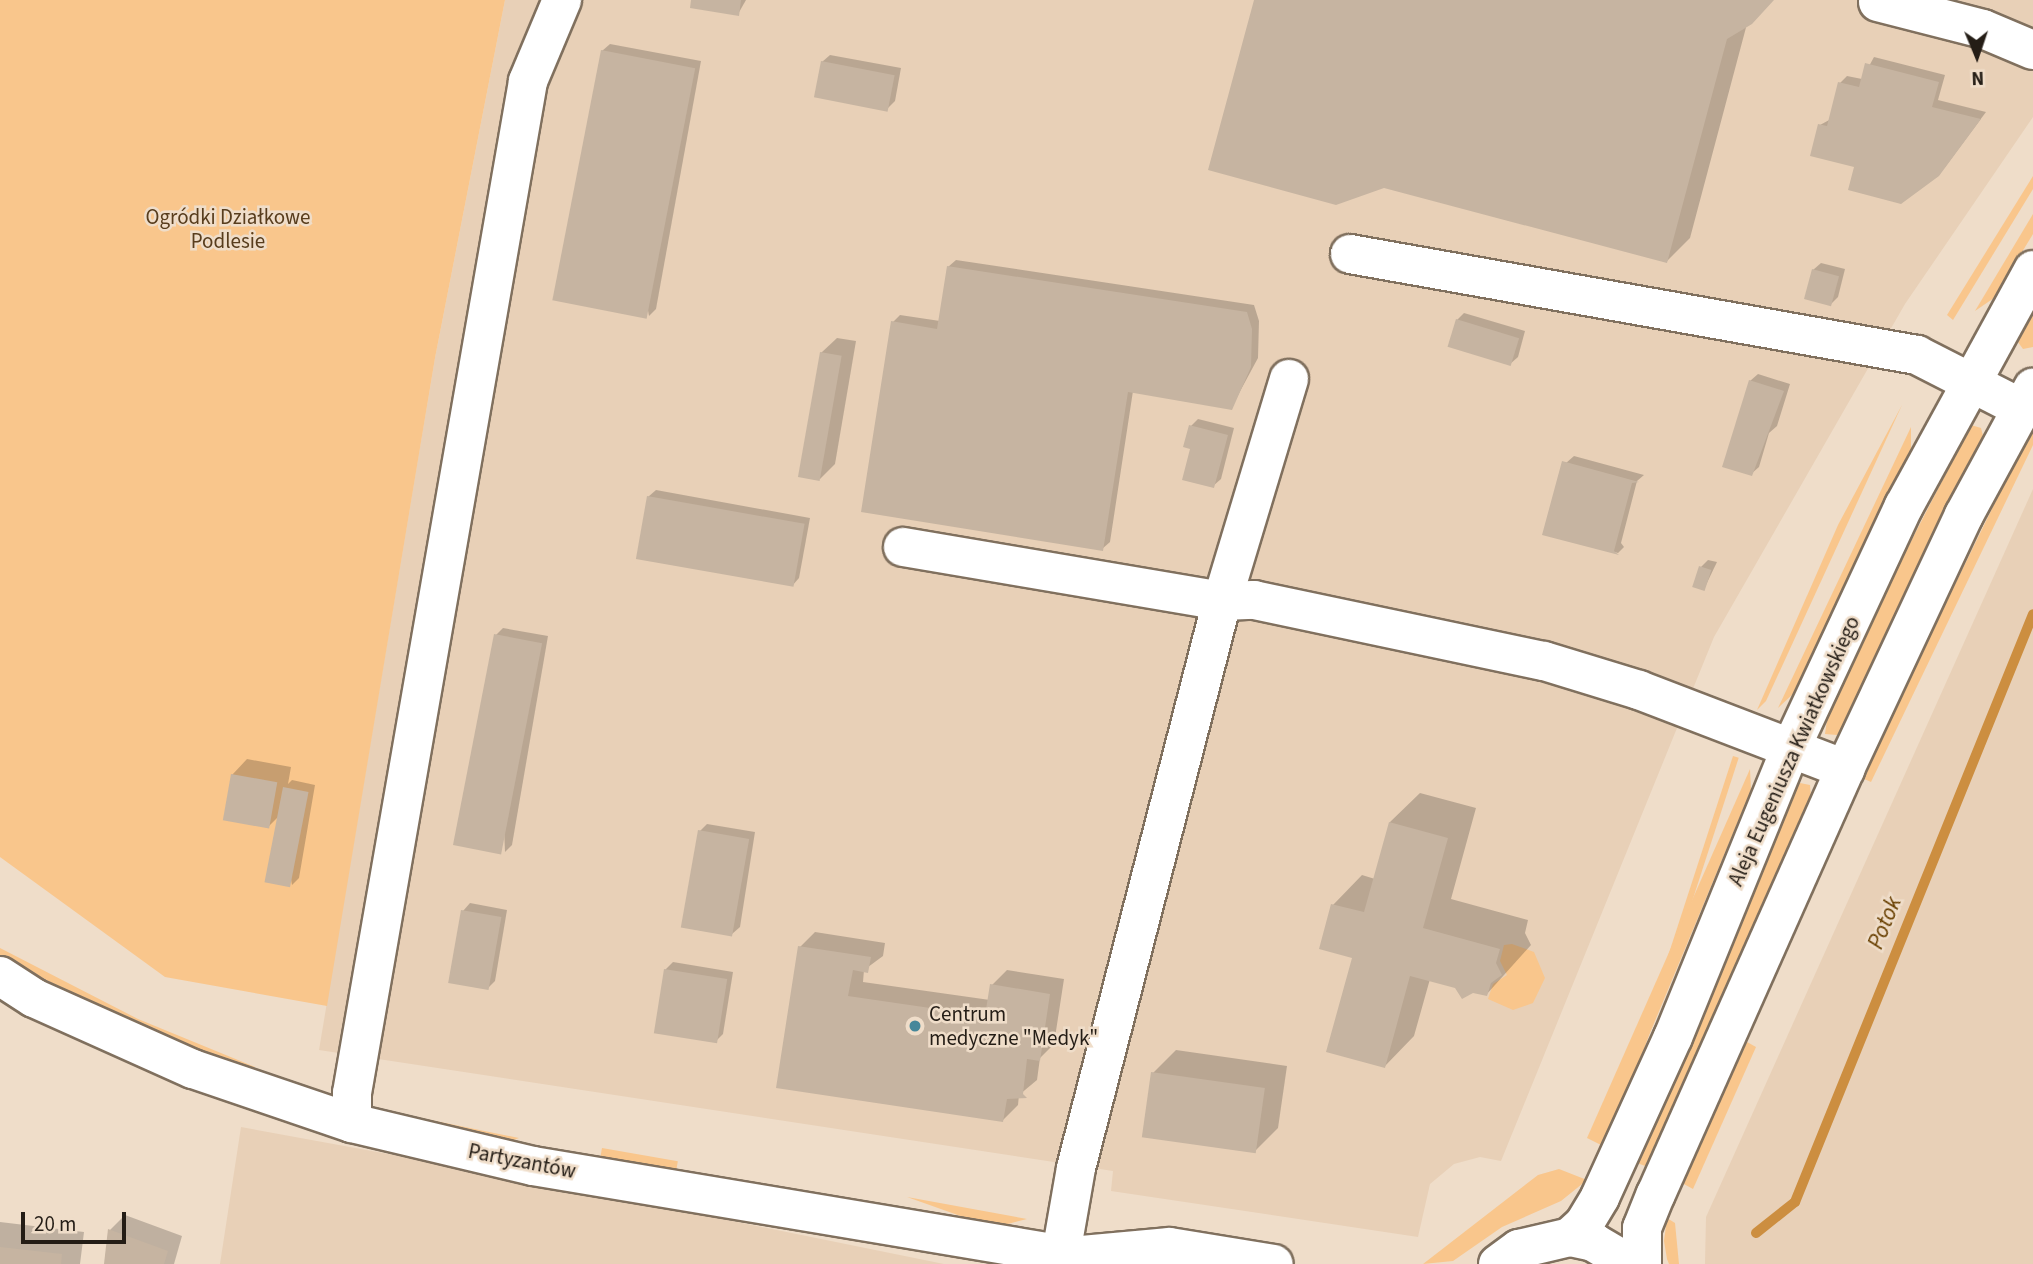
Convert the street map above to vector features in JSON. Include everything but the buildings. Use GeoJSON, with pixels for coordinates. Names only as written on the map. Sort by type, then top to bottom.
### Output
{"type":"FeatureCollection","features":[{"type":"Feature","properties":{"kind":"street"},"geometry":{"type":"LineString","coordinates":[[352,1123],[352,1093],[528,80],[562,0]]}},
{"type":"Feature","properties":{"kind":"street"},"geometry":{"type":"LineString","coordinates":[[1878,2],[1983,29],[2033,50]]}},
{"type":"Feature","properties":{"kind":"street"},"geometry":{"type":"LineString","coordinates":[[1350,254],[1903,352],[1970,380],[2027,398],[1964,515],[1845,769],[1647,1216],[1640,1245],[1642,1264]]}},
{"type":"Feature","properties":{"kind":"street","name":"Aleja Eugeniusza Kwiatkowskiego"},"geometry":{"type":"LineString","coordinates":[[1570,1237],[1584,1224],[1600,1197],[1667,1049],[1791,748],[1904,506],[1970,380],[2033,270]]}},
{"type":"Feature","properties":{"kind":"street"},"geometry":{"type":"LineString","coordinates":[[1074,1258],[1076,1168],[1222,601],[1289,379]]}},
{"type":"Feature","properties":{"kind":"street"},"geometry":{"type":"LineString","coordinates":[[904,547],[1222,601],[1254,600],[1544,661],[1639,690],[1845,769]]}},
{"type":"Feature","properties":{"kind":"street","name":"Partyzantów"},"geometry":{"type":"LineString","coordinates":[[0,976],[34,998],[192,1069],[352,1123],[533,1166],[1074,1258],[1170,1247],[1274,1264]]}},
{"type":"Feature","properties":{"kind":"street"},"geometry":{"type":"LineString","coordinates":[[1499,1264],[1519,1249],[1570,1237],[1594,1242],[1630,1264]]}},
{"type":"Feature","properties":{"kind":"shaded area"},"geometry":{"type":"Polygon","coordinates":[[[505,0],[2033,0],[2033,117],[1905,304],[1714,637],[1501,1161],[1480,1157],[1454,1164],[1430,1184],[1418,1237],[1111,1191],[1113,1171],[319,1050],[435,358],[505,0]]]}},
{"type":"Feature","properties":{"kind":"shaded area"},"geometry":{"type":"Polygon","coordinates":[[[2033,489],[2033,1264],[1705,1264],[1706,1217],[2033,489]]]}},
{"type":"Feature","properties":{"kind":"shaded area"},"geometry":{"type":"Polygon","coordinates":[[[241,1127],[530,1180],[944,1264],[220,1264],[241,1127]]]}},
{"type":"Feature","properties":{"kind":"green space","name":"Ogródki Działkowe Podlesie"},"geometry":{"type":"Polygon","coordinates":[[[0,0],[505,0],[435,358],[327,1006],[165,977],[0,857],[0,0]]]}},
{"type":"Feature","properties":{"kind":"green space"},"geometry":{"type":"Polygon","coordinates":[[[2033,176],[2033,189],[1953,320],[1947,315],[2033,176]]]}},
{"type":"Feature","properties":{"kind":"green space"},"geometry":{"type":"Polygon","coordinates":[[[2033,214],[2033,234],[1994,298],[1975,311],[2033,214]]]}},
{"type":"Feature","properties":{"kind":"green space"},"geometry":{"type":"Polygon","coordinates":[[[2033,307],[2033,347],[2023,349],[2015,338],[2033,307]]]}},
{"type":"Feature","properties":{"kind":"green space"},"geometry":{"type":"Polygon","coordinates":[[[1902,405],[1766,701],[1757,710],[1838,525],[1902,405]]]}},
{"type":"Feature","properties":{"kind":"green space"},"geometry":{"type":"Polygon","coordinates":[[[1971,425],[1981,428],[1983,436],[1842,729],[1837,735],[1825,734],[1828,713],[1873,615],[1971,425]]]}},
{"type":"Feature","properties":{"kind":"green space"},"geometry":{"type":"Polygon","coordinates":[[[2033,425],[2033,445],[1871,782],[1862,778],[1881,736],[2033,425]]]}},
{"type":"Feature","properties":{"kind":"green space"},"geometry":{"type":"Polygon","coordinates":[[[1911,427],[1911,450],[1794,693],[1778,708],[1911,427]]]}},
{"type":"Feature","properties":{"kind":"green space"},"geometry":{"type":"Polygon","coordinates":[[[1733,756],[1739,758],[1612,1147],[1607,1145],[1733,756]]]}},
{"type":"Feature","properties":{"kind":"green space"},"geometry":{"type":"Polygon","coordinates":[[[1750,769],[1751,790],[1603,1146],[1587,1138],[1750,769]]]}},
{"type":"Feature","properties":{"kind":"green space"},"geometry":{"type":"Polygon","coordinates":[[[1800,783],[1810,785],[1811,798],[1648,1167],[1637,1163],[1698,1029],[1794,789],[1800,783]]]}},
{"type":"Feature","properties":{"kind":"green space"},"geometry":{"type":"Polygon","coordinates":[[[1512,944],[1534,952],[1545,978],[1533,1003],[1513,1010],[1488,999],[1493,984],[1507,975],[1500,961],[1504,945],[1512,944]]]}},
{"type":"Feature","properties":{"kind":"green space"},"geometry":{"type":"Polygon","coordinates":[[[0,948],[138,1019],[255,1067],[248,1070],[78,997],[0,955],[0,948]]]}},
{"type":"Feature","properties":{"kind":"green space"},"geometry":{"type":"Polygon","coordinates":[[[1747,1042],[1756,1047],[1693,1189],[1682,1183],[1747,1042]]]}},
{"type":"Feature","properties":{"kind":"green space"},"geometry":{"type":"Polygon","coordinates":[[[382,1110],[519,1138],[505,1143],[382,1110]]]}},
{"type":"Feature","properties":{"kind":"green space"},"geometry":{"type":"Polygon","coordinates":[[[602,1148],[678,1161],[676,1171],[600,1158],[602,1148]]]}},
{"type":"Feature","properties":{"kind":"green space"},"geometry":{"type":"Polygon","coordinates":[[[1559,1169],[1587,1180],[1561,1201],[1502,1227],[1453,1261],[1423,1264],[1538,1175],[1559,1169]]]}},
{"type":"Feature","properties":{"kind":"green space"},"geometry":{"type":"Polygon","coordinates":[[[907,1197],[1027,1219],[1004,1225],[969,1219],[907,1197]]]}},
{"type":"Feature","properties":{"kind":"green space"},"geometry":{"type":"Polygon","coordinates":[[[1667,1218],[1675,1223],[1679,1264],[1669,1264],[1667,1259],[1664,1241],[1667,1218]]]}},
{"type":"Feature","properties":{"kind":"waterway","name":"Potok"},"geometry":{"type":"LineString","coordinates":[[1756,1233],[1795,1202],[2033,614]]}},
{"type":"Feature","properties":{"kind":"place","name":"Centrum medyczne \"Medyk\""},"geometry":{"type":"Point","coordinates":[915,1026]}}]}
